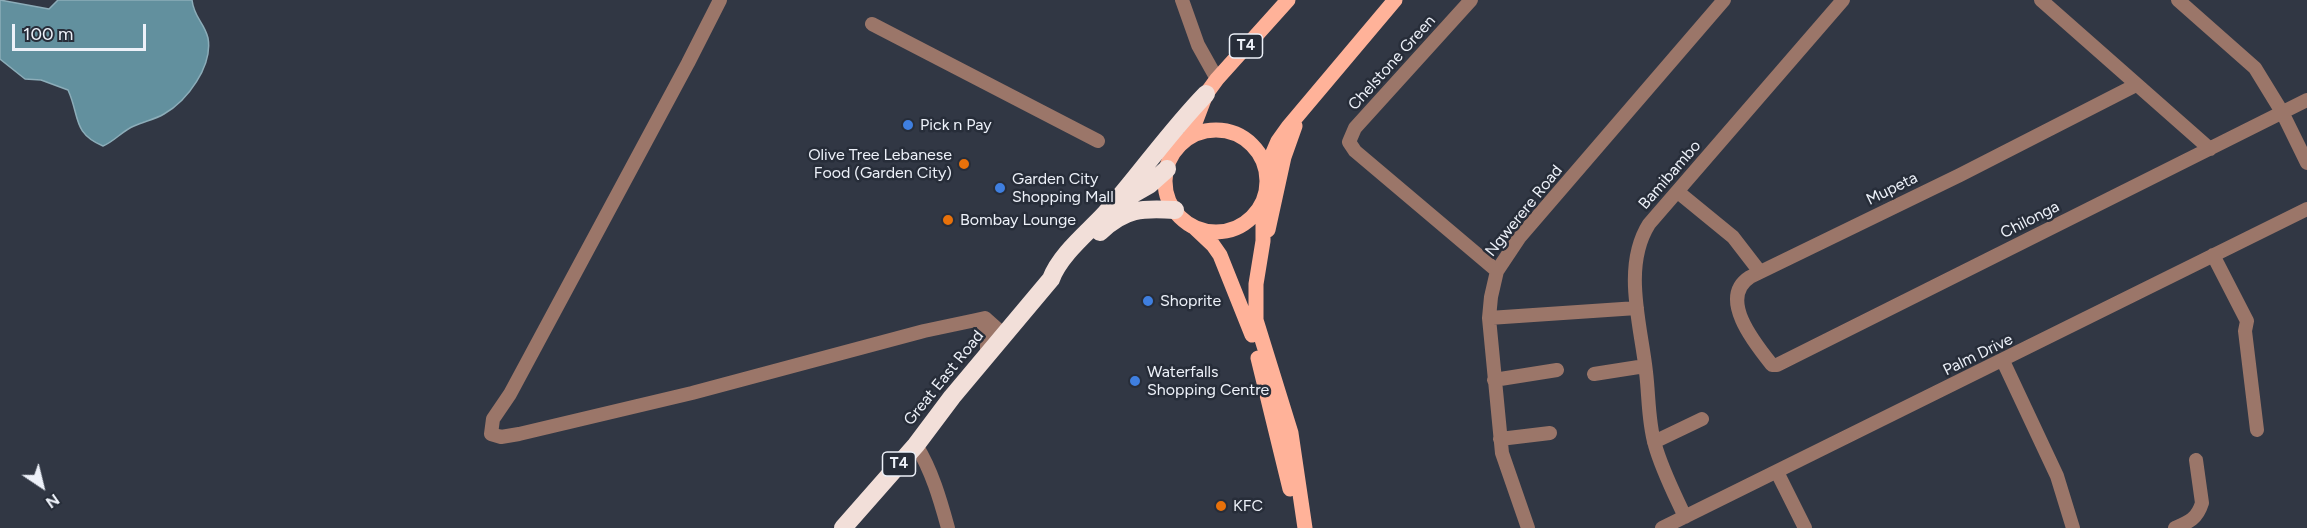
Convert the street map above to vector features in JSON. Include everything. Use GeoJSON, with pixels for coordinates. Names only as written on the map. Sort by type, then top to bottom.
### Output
{"type":"FeatureCollection","features":[{"type":"Feature","properties":{"kind":"highway","name":"Great East Road"},"geometry":{"type":"LineString","coordinates":[[843,528],[916,445],[1051,279],[1062,261],[1206,94]]}},
{"type":"Feature","properties":{"kind":"highway","name":"Great East Road"},"geometry":{"type":"LineString","coordinates":[[1103,215],[1154,181],[1167,169]]}},
{"type":"Feature","properties":{"kind":"highway","name":"Great East Road"},"geometry":{"type":"LineString","coordinates":[[1051,279],[1063,272],[1114,220],[1138,209],[1175,210]]}},
{"type":"Feature","properties":{"kind":"main road","name":"Great East Road"},"geometry":{"type":"LineString","coordinates":[[1206,94],[1288,0]]}},
{"type":"Feature","properties":{"kind":"main road"},"geometry":{"type":"LineString","coordinates":[[1266,169],[1278,141],[1300,112],[1395,0]]}},
{"type":"Feature","properties":{"kind":"main road","name":"T4"},"geometry":{"type":"LineString","coordinates":[[1190,136],[1206,94]]}},
{"type":"Feature","properties":{"kind":"main road"},"geometry":{"type":"LineString","coordinates":[[1263,241],[1270,224],[1284,157],[1300,112]]}},
{"type":"Feature","properties":{"kind":"main road"},"geometry":{"type":"LineString","coordinates":[[1295,528],[1286,471],[1249,327],[1220,255],[1213,245],[1175,210],[1166,191],[1167,169],[1171,156],[1190,136],[1207,130],[1226,131],[1244,138],[1257,152],[1266,169],[1268,180],[1263,202],[1263,241],[1256,284],[1256,320],[1291,433],[1305,528]]}},
{"type":"Feature","properties":{"kind":"main road"},"geometry":{"type":"LineString","coordinates":[[1195,228],[1210,232],[1227,232],[1242,226],[1254,216],[1263,202]]}},
{"type":"Feature","properties":{"kind":"street"},"geometry":{"type":"LineString","coordinates":[[720,0],[516,384],[493,419],[491,434],[501,436],[519,434],[692,393],[924,331],[1006,318],[1025,310]]}},
{"type":"Feature","properties":{"kind":"street"},"geometry":{"type":"LineString","coordinates":[[1182,0],[1198,45],[1217,79]]}},
{"type":"Feature","properties":{"kind":"street","name":"Chelstone Green"},"geometry":{"type":"LineString","coordinates":[[1471,0],[1355,128],[1349,142],[1355,151],[1497,271]]}},
{"type":"Feature","properties":{"kind":"street","name":"Ngwerere Road"},"geometry":{"type":"LineString","coordinates":[[1528,528],[1505,467],[1500,439],[1490,318],[1491,297],[1497,271],[1519,238],[1724,0]]}},
{"type":"Feature","properties":{"kind":"street","name":"Bamibambo"},"geometry":{"type":"LineString","coordinates":[[1685,517],[1663,470],[1654,442],[1637,308],[1636,268],[1644,231],[1843,0]]}},
{"type":"Feature","properties":{"kind":"street"},"geometry":{"type":"LineString","coordinates":[[2041,0],[2210,149]]}},
{"type":"Feature","properties":{"kind":"street"},"geometry":{"type":"LineString","coordinates":[[2178,0],[2250,63],[2282,112],[2307,163]]}},
{"type":"Feature","properties":{"kind":"street"},"geometry":{"type":"LineString","coordinates":[[872,24],[1098,141]]}},
{"type":"Feature","properties":{"kind":"street","name":"Mupeta"},"geometry":{"type":"LineString","coordinates":[[1769,361],[1738,316],[1740,286],[1743,281],[1960,175],[2136,85]]}},
{"type":"Feature","properties":{"kind":"street","name":"Chilonga"},"geometry":{"type":"LineString","coordinates":[[1769,361],[1772,365],[1777,365],[2307,100]]}},
{"type":"Feature","properties":{"kind":"street"},"geometry":{"type":"LineString","coordinates":[[1678,192],[1733,237],[1760,272]]}},
{"type":"Feature","properties":{"kind":"street","name":"Palm Drive"},"geometry":{"type":"LineString","coordinates":[[1662,528],[2307,209]]}},
{"type":"Feature","properties":{"kind":"street"},"geometry":{"type":"LineString","coordinates":[[2213,255],[2247,321],[2245,331],[2257,430]]}},
{"type":"Feature","properties":{"kind":"street"},"geometry":{"type":"LineString","coordinates":[[1490,318],[1637,308]]}},
{"type":"Feature","properties":{"kind":"street"},"geometry":{"type":"LineString","coordinates":[[983,321],[1002,337]]}},
{"type":"Feature","properties":{"kind":"street"},"geometry":{"type":"LineString","coordinates":[[983,321],[987,338],[987,355]]}},
{"type":"Feature","properties":{"kind":"street"},"geometry":{"type":"LineString","coordinates":[[2003,361],[2057,476],[2073,528]]}},
{"type":"Feature","properties":{"kind":"street"},"geometry":{"type":"LineString","coordinates":[[1594,374],[1646,366]]}},
{"type":"Feature","properties":{"kind":"street"},"geometry":{"type":"LineString","coordinates":[[1494,380],[1557,370]]}},
{"type":"Feature","properties":{"kind":"street"},"geometry":{"type":"LineString","coordinates":[[1654,442],[1702,419]]}},
{"type":"Feature","properties":{"kind":"street"},"geometry":{"type":"LineString","coordinates":[[1500,439],[1550,433]]}},
{"type":"Feature","properties":{"kind":"street"},"geometry":{"type":"LineString","coordinates":[[916,445],[938,491],[948,528]]}},
{"type":"Feature","properties":{"kind":"street"},"geometry":{"type":"LineString","coordinates":[[2175,528],[2192,521],[2200,510],[2202,503],[2196,460]]}},
{"type":"Feature","properties":{"kind":"street"},"geometry":{"type":"LineString","coordinates":[[1777,472],[1805,528]]}},
{"type":"Feature","properties":{"kind":"water"},"geometry":{"type":"Polygon","coordinates":[[[0,0],[49,9],[58,0],[192,0],[208,38],[206,60],[196,82],[173,108],[130,128],[103,146],[93,141],[81,129],[68,90],[41,80],[25,79],[0,59],[0,0]]]}},
{"type":"Feature","properties":{"kind":"place","name":"Pick n Pay"},"geometry":{"type":"Point","coordinates":[908,125]}},
{"type":"Feature","properties":{"kind":"place","name":"Olive Tree Lebanese Food (Garden City)"},"geometry":{"type":"Point","coordinates":[964,164]}},
{"type":"Feature","properties":{"kind":"place","name":"Garden City Shopping Mall"},"geometry":{"type":"Point","coordinates":[1000,188]}},
{"type":"Feature","properties":{"kind":"place","name":"Bombay Lounge"},"geometry":{"type":"Point","coordinates":[948,220]}},
{"type":"Feature","properties":{"kind":"place","name":"Shoprite"},"geometry":{"type":"Point","coordinates":[1148,301]}},
{"type":"Feature","properties":{"kind":"place","name":"Waterfalls Shopping Centre"},"geometry":{"type":"Point","coordinates":[1135,381]}},
{"type":"Feature","properties":{"kind":"place","name":"KFC"},"geometry":{"type":"Point","coordinates":[1221,506]}}]}
